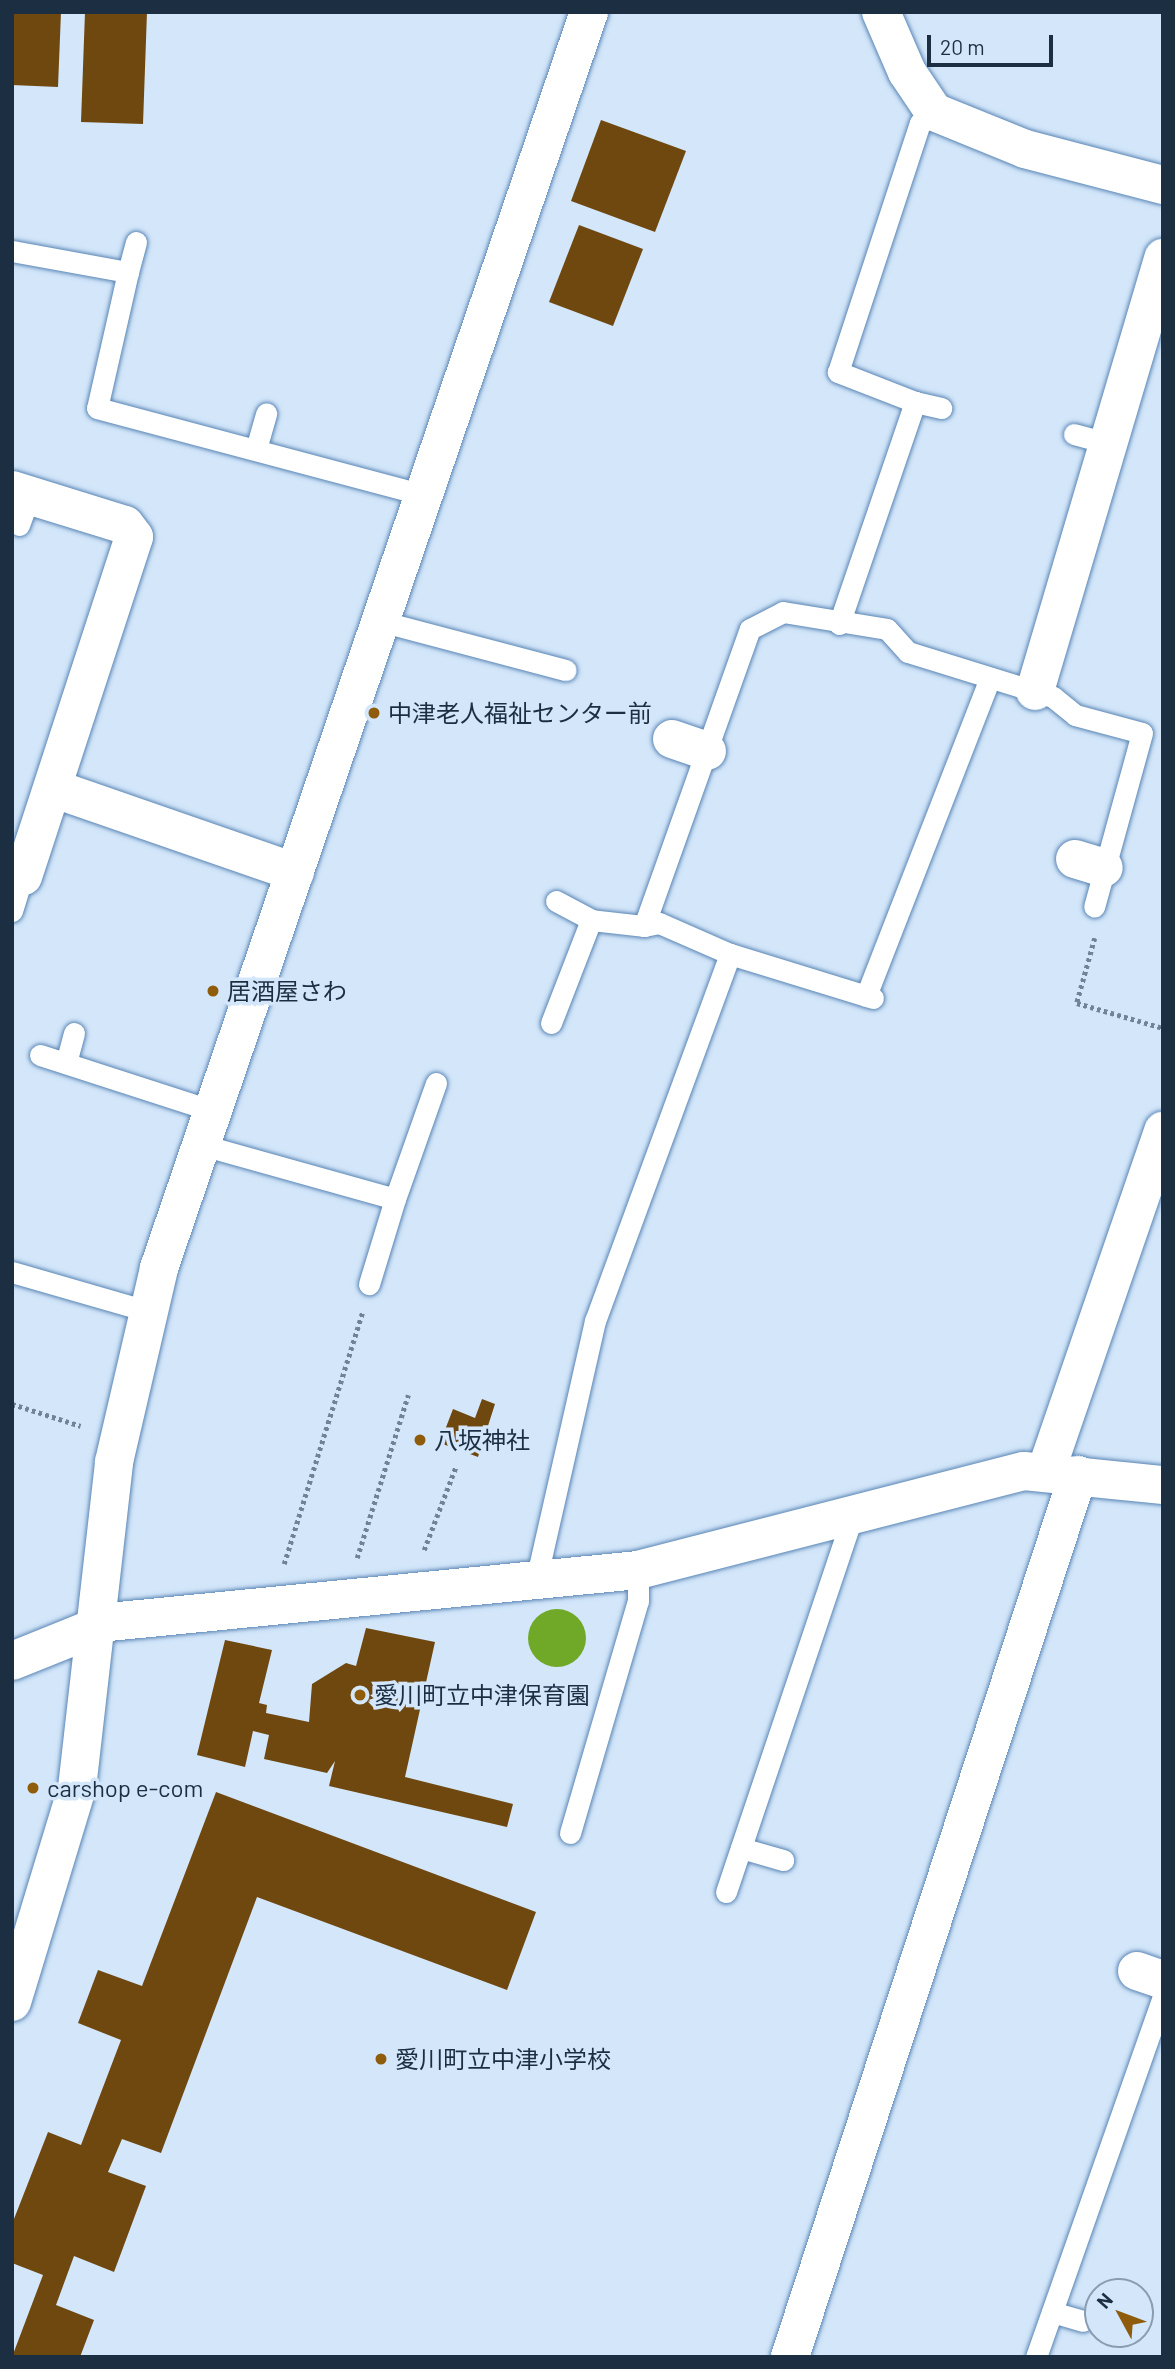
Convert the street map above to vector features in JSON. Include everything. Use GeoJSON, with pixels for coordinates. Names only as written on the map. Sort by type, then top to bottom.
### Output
{"type":"FeatureCollection","features":[{"type":"Feature","properties":{"kind":"street"},"geometry":{"type":"LineString","coordinates":[[12,2002],[76,1788],[92,1633],[118,1438],[148,1311],[380,621],[589,12]]}},
{"type":"Feature","properties":{"kind":"street"},"geometry":{"type":"LineString","coordinates":[[881,12],[907,72],[932,108],[1025,149],[1163,185]]}},
{"type":"Feature","properties":{"kind":"street"},"geometry":{"type":"LineString","coordinates":[[1035,691],[1091,439],[1163,258]]}},
{"type":"Feature","properties":{"kind":"street"},"geometry":{"type":"LineString","coordinates":[[18,893],[55,789],[134,537],[125,525],[21,503]]}},
{"type":"Feature","properties":{"kind":"street"},"geometry":{"type":"LineString","coordinates":[[672,739],[707,751]]}},
{"type":"Feature","properties":{"kind":"street"},"geometry":{"type":"LineString","coordinates":[[55,789],[295,872]]}},
{"type":"Feature","properties":{"kind":"street"},"geometry":{"type":"LineString","coordinates":[[790,2357],[1062,1473],[1163,1131]]}},
{"type":"Feature","properties":{"kind":"street"},"geometry":{"type":"LineString","coordinates":[[12,1661],[92,1633],[109,1622],[537,1576],[638,1570],[854,1512],[1024,1471],[1163,1485]]}},
{"type":"Feature","properties":{"kind":"lane"},"geometry":{"type":"LineString","coordinates":[[932,108],[920,123],[838,372],[915,402],[941,408]]}},
{"type":"Feature","properties":{"kind":"lane"},"geometry":{"type":"LineString","coordinates":[[136,242],[97,408],[423,495]]}},
{"type":"Feature","properties":{"kind":"lane"},"geometry":{"type":"LineString","coordinates":[[12,251],[128,272]]}},
{"type":"Feature","properties":{"kind":"lane"},"geometry":{"type":"LineString","coordinates":[[839,624],[915,402]]}},
{"type":"Feature","properties":{"kind":"lane"},"geometry":{"type":"LineString","coordinates":[[257,449],[266,413]]}},
{"type":"Feature","properties":{"kind":"lane"},"geometry":{"type":"LineString","coordinates":[[644,926],[750,629],[783,612],[839,624],[887,629],[908,652],[989,681],[1035,691],[1075,715],[1142,733],[1090,864],[1094,907]]}},
{"type":"Feature","properties":{"kind":"lane"},"geometry":{"type":"LineString","coordinates":[[380,621],[566,670]]}},
{"type":"Feature","properties":{"kind":"lane"},"geometry":{"type":"LineString","coordinates":[[556,901],[590,920],[644,926],[659,923],[730,954],[870,997],[989,681]]}},
{"type":"Feature","properties":{"kind":"lane"},"geometry":{"type":"LineString","coordinates":[[551,1023],[590,920]]}},
{"type":"Feature","properties":{"kind":"lane"},"geometry":{"type":"LineString","coordinates":[[537,1576],[596,1321],[730,954]]}},
{"type":"Feature","properties":{"kind":"lane"},"geometry":{"type":"LineString","coordinates":[[66,1063],[74,1033]]}},
{"type":"Feature","properties":{"kind":"lane"},"geometry":{"type":"LineString","coordinates":[[40,1055],[66,1063],[208,1128],[396,1199]]}},
{"type":"Feature","properties":{"kind":"lane"},"geometry":{"type":"LineString","coordinates":[[369,1284],[436,1083]]}},
{"type":"Feature","properties":{"kind":"lane"},"geometry":{"type":"LineString","coordinates":[[12,1272],[148,1311]]}},
{"type":"Feature","properties":{"kind":"lane"},"geometry":{"type":"LineString","coordinates":[[726,1892],[854,1512]]}},
{"type":"Feature","properties":{"kind":"lane"},"geometry":{"type":"LineString","coordinates":[[570,1833],[638,1601],[638,1570]]}},
{"type":"Feature","properties":{"kind":"lane"},"geometry":{"type":"LineString","coordinates":[[741,1848],[783,1860]]}},
{"type":"Feature","properties":{"kind":"lane"},"geometry":{"type":"LineString","coordinates":[[1036,2357],[1154,1983]]}},
{"type":"Feature","properties":{"kind":"lane"},"geometry":{"type":"LineString","coordinates":[[1052,2312],[1083,2321]]}},
{"type":"Feature","properties":{"kind":"path"},"geometry":{"type":"LineString","coordinates":[[1094,907],[1100,920],[1077,1003],[1163,1028]]}},
{"type":"Feature","properties":{"kind":"path"},"geometry":{"type":"LineString","coordinates":[[271,1605],[369,1284]]}},
{"type":"Feature","properties":{"kind":"path"},"geometry":{"type":"LineString","coordinates":[[344,1598],[408,1395]]}},
{"type":"Feature","properties":{"kind":"path"},"geometry":{"type":"LineString","coordinates":[[12,1404],[118,1438]]}},
{"type":"Feature","properties":{"kind":"path"},"geometry":{"type":"LineString","coordinates":[[409,1591],[456,1466]]}},
{"type":"Feature","properties":{"kind":"shaded area"},"geometry":{"type":"Polygon","coordinates":[[[557,1609],[568,1611],[581,1622],[586,1638],[584,1649],[573,1662],[557,1667],[546,1665],[533,1654],[528,1638],[530,1627],[541,1614],[557,1609]]]}},
{"type":"Feature","properties":{"kind":"building"},"geometry":{"type":"Polygon","coordinates":[[[12,12],[61,12],[58,87],[12,85],[12,12]]]}},
{"type":"Feature","properties":{"kind":"building"},"geometry":{"type":"Polygon","coordinates":[[[85,12],[147,12],[143,124],[81,122],[85,12]]]}},
{"type":"Feature","properties":{"kind":"building"},"geometry":{"type":"Polygon","coordinates":[[[601,120],[686,151],[655,232],[571,201],[601,120]]]}},
{"type":"Feature","properties":{"kind":"building"},"geometry":{"type":"Polygon","coordinates":[[[579,225],[643,249],[613,326],[549,302],[579,225]]]}},
{"type":"Feature","properties":{"kind":"building"},"geometry":{"type":"Polygon","coordinates":[[[482,1399],[495,1404],[478,1457],[440,1443],[453,1409],[475,1418],[482,1399]]]}},
{"type":"Feature","properties":{"kind":"building"},"geometry":{"type":"Polygon","coordinates":[[[366,1628],[435,1642],[405,1777],[513,1804],[507,1827],[329,1786],[335,1761],[327,1773],[264,1759],[269,1735],[253,1731],[245,1767],[197,1755],[225,1640],[272,1650],[259,1703],[267,1705],[266,1713],[309,1722],[312,1684],[346,1663],[356,1666],[366,1628]]]}},
{"type":"Feature","properties":{"kind":"building"},"geometry":{"type":"Polygon","coordinates":[[[216,1792],[536,1912],[507,1990],[257,1897],[161,2153],[122,2139],[108,2172],[146,2186],[114,2272],[74,2256],[56,2305],[94,2320],[80,2357],[12,2357],[43,2275],[12,2263],[12,2224],[48,2132],[81,2145],[121,2040],[78,2023],[98,1970],[142,1986],[216,1792]]]}},
{"type":"Feature","properties":{"kind":"place","name":"中津老人福祉センター前"},"geometry":{"type":"Point","coordinates":[374,713]}},
{"type":"Feature","properties":{"kind":"place","name":"居酒屋さわ"},"geometry":{"type":"Point","coordinates":[213,991]}},
{"type":"Feature","properties":{"kind":"place","name":"八坂神社"},"geometry":{"type":"Point","coordinates":[420,1440]}},
{"type":"Feature","properties":{"kind":"place","name":"愛川町立中津保育園"},"geometry":{"type":"Point","coordinates":[360,1695]}},
{"type":"Feature","properties":{"kind":"place","name":"carshop e-com"},"geometry":{"type":"Point","coordinates":[33,1788]}},
{"type":"Feature","properties":{"kind":"place","name":"愛川町立中津小学校"},"geometry":{"type":"Point","coordinates":[381,2059]}}]}
